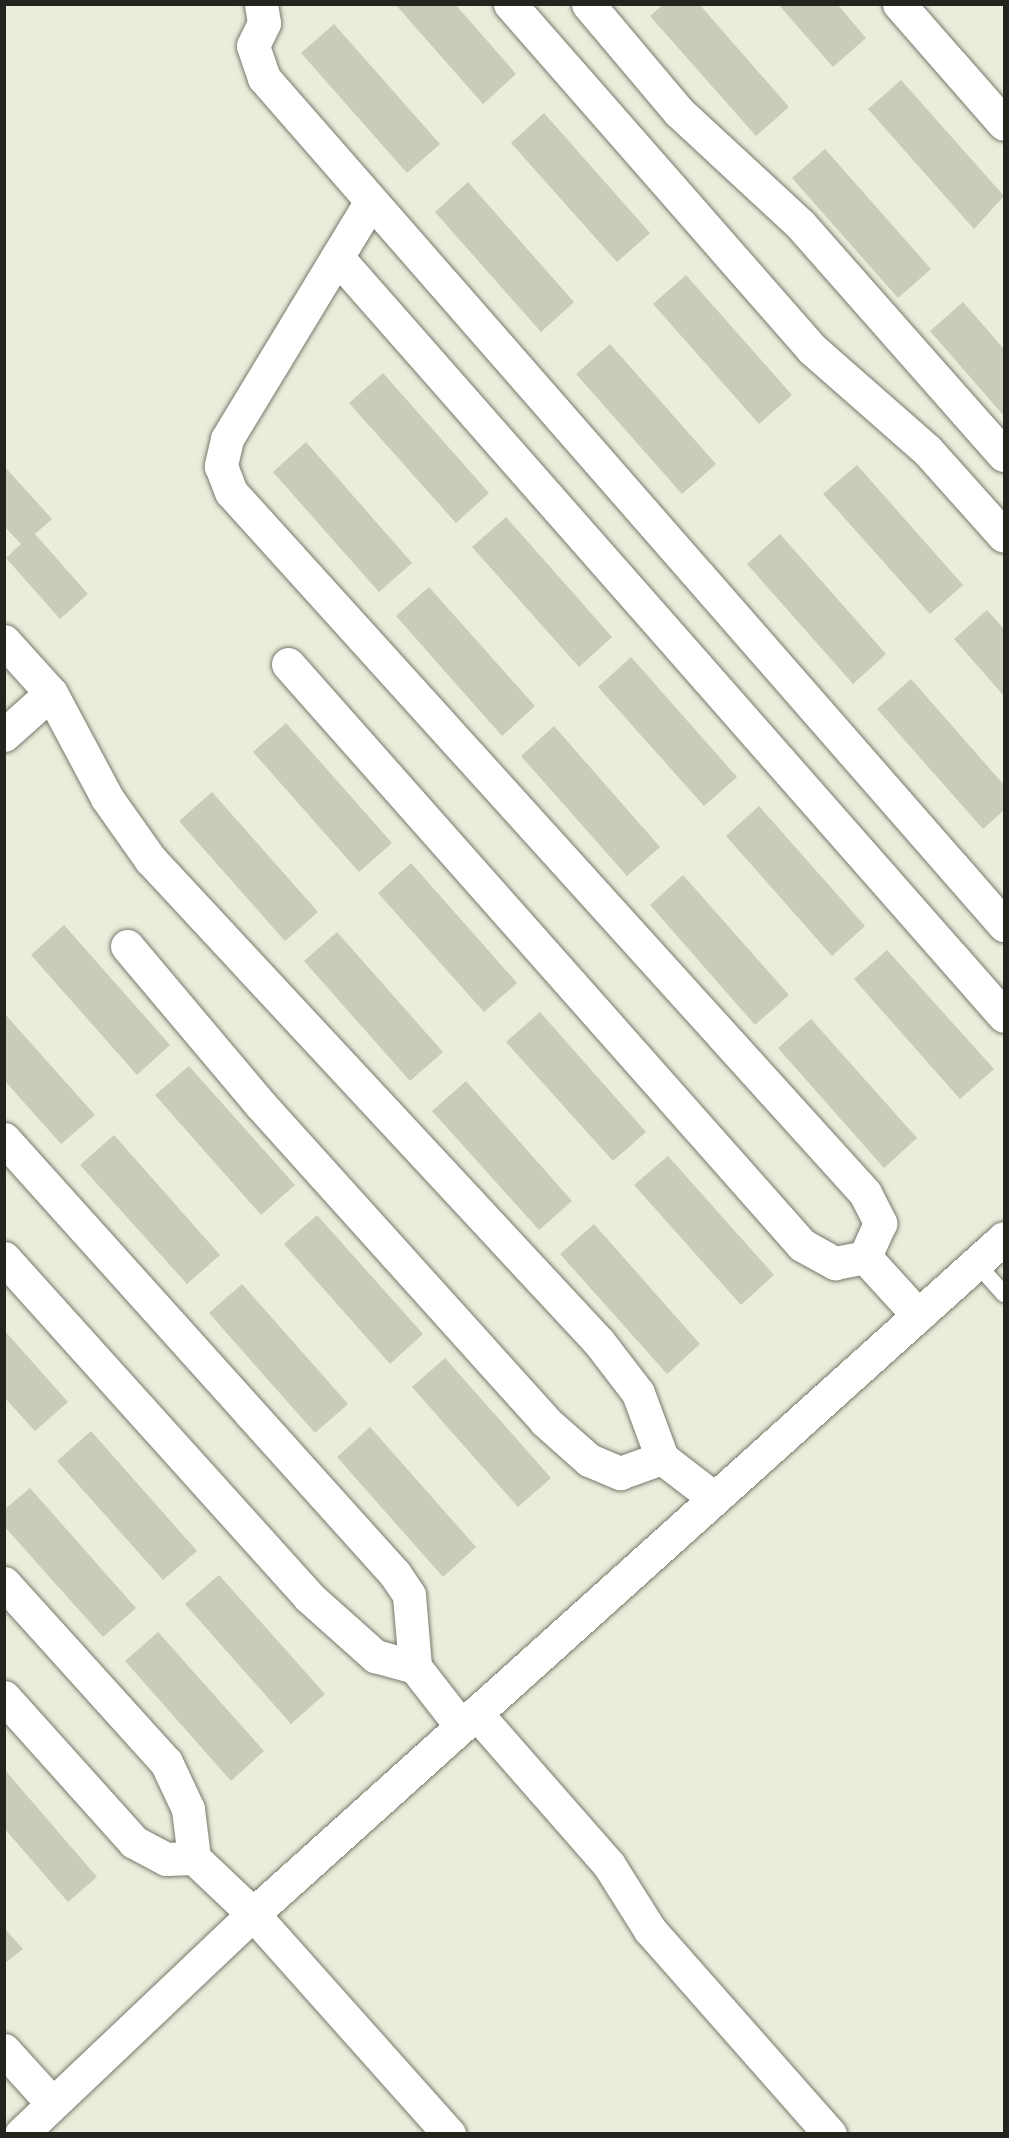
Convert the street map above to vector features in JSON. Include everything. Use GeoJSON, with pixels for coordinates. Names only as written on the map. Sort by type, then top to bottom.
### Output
{"type":"FeatureCollection","features":[{"type":"Feature","properties":{"kind":"street"},"geometry":{"type":"LineString","coordinates":[[261,4],[264,24],[254,46],[260,71],[371,201],[1005,925]]}},
{"type":"Feature","properties":{"kind":"street"},"geometry":{"type":"LineString","coordinates":[[510,4],[812,349],[927,450],[1005,536]]}},
{"type":"Feature","properties":{"kind":"street"},"geometry":{"type":"LineString","coordinates":[[588,4],[679,112],[800,224],[1005,455]]}},
{"type":"Feature","properties":{"kind":"street"},"geometry":{"type":"LineString","coordinates":[[899,4],[1005,124]]}},
{"type":"Feature","properties":{"kind":"street"},"geometry":{"type":"LineString","coordinates":[[371,201],[227,439],[221,466],[231,492],[866,1193],[880,1223],[865,1257]]}},
{"type":"Feature","properties":{"kind":"street"},"geometry":{"type":"LineString","coordinates":[[337,257],[1005,1016]]}},
{"type":"Feature","properties":{"kind":"street"},"geometry":{"type":"LineString","coordinates":[[4,641],[51,693],[107,798],[150,859],[599,1342],[638,1393],[662,1458],[714,1498]]}},
{"type":"Feature","properties":{"kind":"street"},"geometry":{"type":"LineString","coordinates":[[288,664],[802,1245],[835,1263],[865,1257]]}},
{"type":"Feature","properties":{"kind":"street"},"geometry":{"type":"LineString","coordinates":[[4,735],[51,693]]}},
{"type":"Feature","properties":{"kind":"street"},"geometry":{"type":"LineString","coordinates":[[127,946],[260,1104],[545,1421],[589,1460],[620,1473],[662,1458]]}},
{"type":"Feature","properties":{"kind":"street"},"geometry":{"type":"LineString","coordinates":[[4,1139],[394,1574],[409,1595],[415,1667]]}},
{"type":"Feature","properties":{"kind":"street"},"geometry":{"type":"LineString","coordinates":[[21,2133],[254,1914],[1005,1238]]}},
{"type":"Feature","properties":{"kind":"street"},"geometry":{"type":"LineString","coordinates":[[865,1257],[918,1315]]}},
{"type":"Feature","properties":{"kind":"street"},"geometry":{"type":"LineString","coordinates":[[4,1258],[347,1636],[375,1656],[415,1667],[603,1858],[650,1930],[830,2133]]}},
{"type":"Feature","properties":{"kind":"street"},"geometry":{"type":"LineString","coordinates":[[4,1583],[166,1762],[188,1809],[194,1858],[254,1914],[449,2133]]}},
{"type":"Feature","properties":{"kind":"street"},"geometry":{"type":"LineString","coordinates":[[4,1697],[134,1842],[166,1859],[194,1858]]}},
{"type":"Feature","properties":{"kind":"street"},"geometry":{"type":"LineString","coordinates":[[4,2050],[51,2103]]}},
{"type":"Feature","properties":{"kind":"lane"},"geometry":{"type":"LineString","coordinates":[[976,1263],[1005,1294]]}},
{"type":"Feature","properties":{"kind":"building"},"geometry":{"type":"Polygon","coordinates":[[[395,4],[455,4],[516,74],[483,104],[395,4]]]}},
{"type":"Feature","properties":{"kind":"building"},"geometry":{"type":"Polygon","coordinates":[[[664,4],[699,4],[789,107],[756,136],[650,16],[664,4]]]}},
{"type":"Feature","properties":{"kind":"building"},"geometry":{"type":"Polygon","coordinates":[[[778,4],[837,4],[866,38],[833,67],[778,4]]]}},
{"type":"Feature","properties":{"kind":"building"},"geometry":{"type":"Polygon","coordinates":[[[334,24],[440,144],[407,173],[301,53],[334,24]]]}},
{"type":"Feature","properties":{"kind":"building"},"geometry":{"type":"Polygon","coordinates":[[[901,80],[1004,196],[974,229],[868,109],[901,80]]]}},
{"type":"Feature","properties":{"kind":"building"},"geometry":{"type":"Polygon","coordinates":[[[544,113],[650,233],[617,262],[511,143],[544,113]]]}},
{"type":"Feature","properties":{"kind":"building"},"geometry":{"type":"Polygon","coordinates":[[[825,149],[931,269],[898,298],[792,178],[825,149]]]}},
{"type":"Feature","properties":{"kind":"building"},"geometry":{"type":"Polygon","coordinates":[[[468,182],[574,302],[541,332],[435,212],[468,182]]]}},
{"type":"Feature","properties":{"kind":"building"},"geometry":{"type":"Polygon","coordinates":[[[686,275],[792,395],[759,424],[653,304],[686,275]]]}},
{"type":"Feature","properties":{"kind":"building"},"geometry":{"type":"Polygon","coordinates":[[[963,302],[1004,349],[1004,416],[930,331],[963,302]]]}},
{"type":"Feature","properties":{"kind":"building"},"geometry":{"type":"Polygon","coordinates":[[[610,344],[716,464],[682,494],[576,374],[610,344]]]}},
{"type":"Feature","properties":{"kind":"building"},"geometry":{"type":"Polygon","coordinates":[[[383,373],[489,493],[456,523],[349,403],[383,373]]]}},
{"type":"Feature","properties":{"kind":"building"},"geometry":{"type":"Polygon","coordinates":[[[306,442],[412,563],[379,592],[273,472],[306,442]]]}},
{"type":"Feature","properties":{"kind":"building"},"geometry":{"type":"Polygon","coordinates":[[[857,465],[963,585],[930,614],[823,494],[857,465]]]}},
{"type":"Feature","properties":{"kind":"building"},"geometry":{"type":"Polygon","coordinates":[[[4,466],[52,519],[35,534],[88,594],[60,619],[6,558],[21,544],[4,526],[4,466]]]}},
{"type":"Feature","properties":{"kind":"building"},"geometry":{"type":"Polygon","coordinates":[[[506,517],[612,637],[579,667],[472,547],[506,517]]]}},
{"type":"Feature","properties":{"kind":"building"},"geometry":{"type":"Polygon","coordinates":[[[780,534],[886,654],[853,684],[747,564],[780,534]]]}},
{"type":"Feature","properties":{"kind":"building"},"geometry":{"type":"Polygon","coordinates":[[[429,587],[535,706],[502,736],[396,616],[429,587]]]}},
{"type":"Feature","properties":{"kind":"building"},"geometry":{"type":"Polygon","coordinates":[[[987,610],[1004,629],[1004,696],[954,639],[987,610]]]}},
{"type":"Feature","properties":{"kind":"building"},"geometry":{"type":"Polygon","coordinates":[[[631,657],[737,777],[704,806],[598,687],[631,657]]]}},
{"type":"Feature","properties":{"kind":"building"},"geometry":{"type":"Polygon","coordinates":[[[911,679],[1004,785],[1004,810],[983,829],[877,709],[911,679]]]}},
{"type":"Feature","properties":{"kind":"building"},"geometry":{"type":"Polygon","coordinates":[[[286,723],[392,843],[359,872],[253,752],[286,723]]]}},
{"type":"Feature","properties":{"kind":"building"},"geometry":{"type":"Polygon","coordinates":[[[554,726],[660,847],[627,876],[521,756],[554,726]]]}},
{"type":"Feature","properties":{"kind":"building"},"geometry":{"type":"Polygon","coordinates":[[[212,792],[318,912],[285,941],[179,821],[212,792]]]}},
{"type":"Feature","properties":{"kind":"building"},"geometry":{"type":"Polygon","coordinates":[[[759,806],[865,926],[832,956],[726,836],[759,806]]]}},
{"type":"Feature","properties":{"kind":"building"},"geometry":{"type":"Polygon","coordinates":[[[411,863],[517,983],[484,1012],[378,893],[411,863]]]}},
{"type":"Feature","properties":{"kind":"building"},"geometry":{"type":"Polygon","coordinates":[[[683,875],[789,995],[755,1025],[650,905],[683,875]]]}},
{"type":"Feature","properties":{"kind":"building"},"geometry":{"type":"Polygon","coordinates":[[[64,925],[170,1045],[137,1075],[31,955],[64,925]]]}},
{"type":"Feature","properties":{"kind":"building"},"geometry":{"type":"Polygon","coordinates":[[[337,932],[443,1052],[410,1081],[304,961],[337,932]]]}},
{"type":"Feature","properties":{"kind":"building"},"geometry":{"type":"Polygon","coordinates":[[[887,950],[994,1069],[960,1099],[854,979],[887,950]]]}},
{"type":"Feature","properties":{"kind":"building"},"geometry":{"type":"Polygon","coordinates":[[[540,1012],[646,1132],[613,1161],[506,1042],[540,1012]]]}},
{"type":"Feature","properties":{"kind":"building"},"geometry":{"type":"Polygon","coordinates":[[[4,1013],[95,1115],[61,1144],[4,1080],[4,1013]]]}},
{"type":"Feature","properties":{"kind":"building"},"geometry":{"type":"Polygon","coordinates":[[[811,1019],[917,1138],[884,1168],[778,1048],[811,1019]]]}},
{"type":"Feature","properties":{"kind":"building"},"geometry":{"type":"Polygon","coordinates":[[[189,1066],[295,1185],[261,1215],[155,1095],[189,1066]]]}},
{"type":"Feature","properties":{"kind":"building"},"geometry":{"type":"Polygon","coordinates":[[[466,1081],[572,1201],[539,1230],[432,1111],[466,1081]]]}},
{"type":"Feature","properties":{"kind":"building"},"geometry":{"type":"Polygon","coordinates":[[[114,1135],[220,1255],[187,1284],[80,1165],[114,1135]]]}},
{"type":"Feature","properties":{"kind":"building"},"geometry":{"type":"Polygon","coordinates":[[[668,1156],[774,1275],[741,1305],[634,1185],[668,1156]]]}},
{"type":"Feature","properties":{"kind":"building"},"geometry":{"type":"Polygon","coordinates":[[[317,1215],[423,1334],[390,1364],[284,1244],[317,1215]]]}},
{"type":"Feature","properties":{"kind":"building"},"geometry":{"type":"Polygon","coordinates":[[[594,1224],[700,1344],[667,1374],[560,1254],[594,1224]]]}},
{"type":"Feature","properties":{"kind":"building"},"geometry":{"type":"Polygon","coordinates":[[[242,1284],[348,1404],[315,1433],[209,1313],[242,1284]]]}},
{"type":"Feature","properties":{"kind":"building"},"geometry":{"type":"Polygon","coordinates":[[[4,1330],[68,1402],[35,1431],[4,1397],[4,1330]]]}},
{"type":"Feature","properties":{"kind":"building"},"geometry":{"type":"Polygon","coordinates":[[[445,1358],[551,1478],[518,1507],[412,1387],[445,1358]]]}},
{"type":"Feature","properties":{"kind":"building"},"geometry":{"type":"Polygon","coordinates":[[[370,1427],[476,1547],[443,1577],[337,1457],[370,1427]]]}},
{"type":"Feature","properties":{"kind":"building"},"geometry":{"type":"Polygon","coordinates":[[[91,1431],[197,1551],[163,1580],[57,1461],[91,1431]]]}},
{"type":"Feature","properties":{"kind":"building"},"geometry":{"type":"Polygon","coordinates":[[[30,1488],[136,1608],[103,1637],[4,1526],[4,1510],[30,1488]]]}},
{"type":"Feature","properties":{"kind":"building"},"geometry":{"type":"Polygon","coordinates":[[[219,1575],[325,1694],[291,1724],[185,1604],[219,1575]]]}},
{"type":"Feature","properties":{"kind":"building"},"geometry":{"type":"Polygon","coordinates":[[[158,1632],[264,1751],[231,1781],[125,1661],[158,1632]]]}},
{"type":"Feature","properties":{"kind":"building"},"geometry":{"type":"Polygon","coordinates":[[[4,1769],[97,1877],[68,1902],[4,1828],[4,1769]]]}},
{"type":"Feature","properties":{"kind":"building"},"geometry":{"type":"Polygon","coordinates":[[[4,1928],[23,1949],[4,1964],[4,1928]]]}}]}
